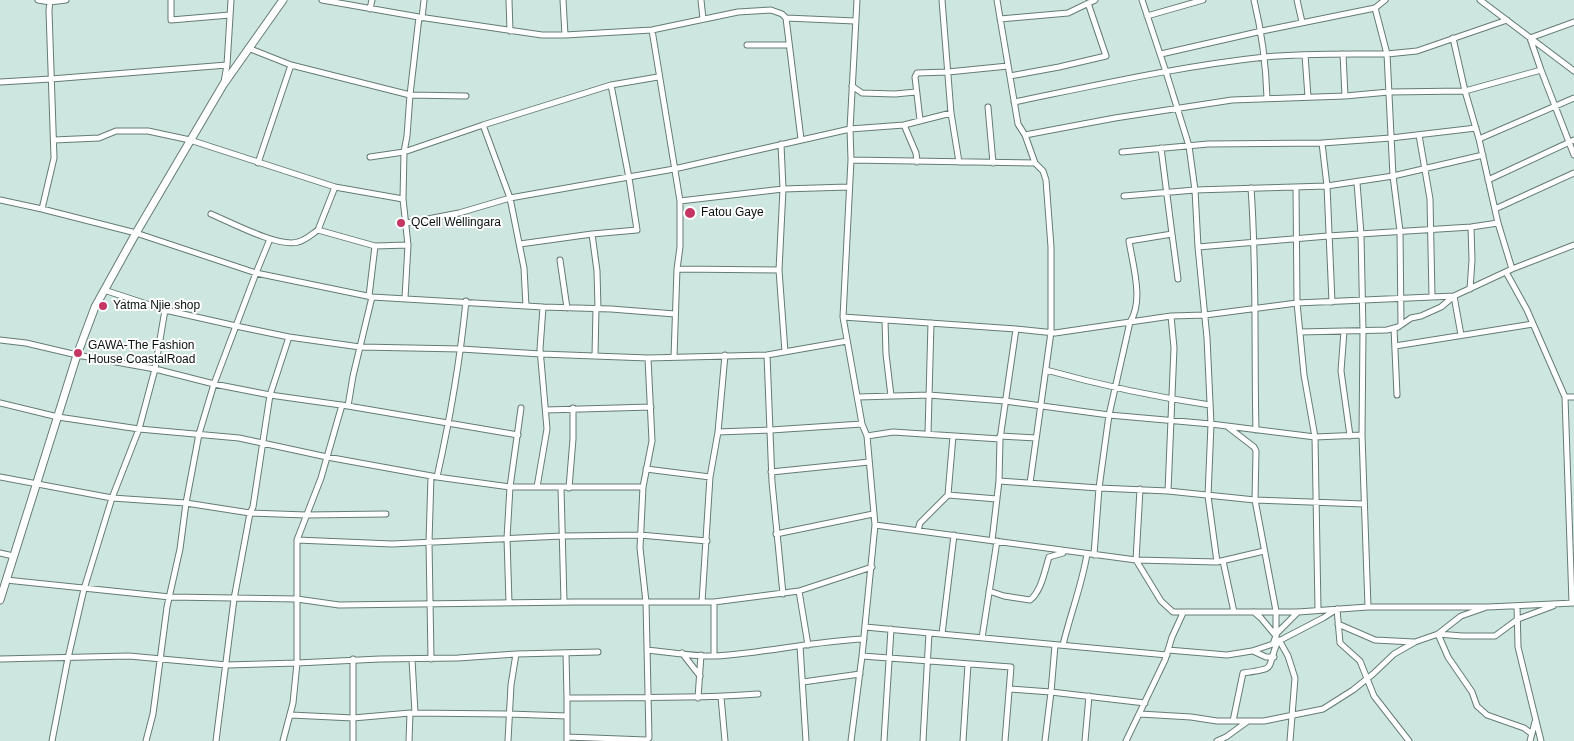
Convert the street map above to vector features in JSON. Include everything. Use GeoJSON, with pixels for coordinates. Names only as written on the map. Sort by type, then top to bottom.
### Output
{"type":"FeatureCollection","features":[{"type":"Feature","properties":{"kind":"street"},"geometry":{"type":"LineString","coordinates":[[38,0],[66,0]]}},
{"type":"Feature","properties":{"kind":"street"},"geometry":{"type":"LineString","coordinates":[[171,0],[171,20],[230,15]]}},
{"type":"Feature","properties":{"kind":"street"},"geometry":{"type":"LineString","coordinates":[[223,85],[231,0]]}},
{"type":"Feature","properties":{"kind":"street"},"geometry":{"type":"LineString","coordinates":[[0,600],[77,355],[104,290],[223,85],[283,0]]}},
{"type":"Feature","properties":{"kind":"street"},"geometry":{"type":"LineString","coordinates":[[322,0],[420,18],[510,31],[565,35],[652,30],[738,12],[771,10],[782,14],[786,18],[801,139]]}},
{"type":"Feature","properties":{"kind":"street"},"geometry":{"type":"LineString","coordinates":[[370,9],[372,0]]}},
{"type":"Feature","properties":{"kind":"street"},"geometry":{"type":"LineString","coordinates":[[405,298],[408,245],[403,199],[404,152],[420,18],[424,0]]}},
{"type":"Feature","properties":{"kind":"street"},"geometry":{"type":"LineString","coordinates":[[509,0],[510,31]]}},
{"type":"Feature","properties":{"kind":"street"},"geometry":{"type":"LineString","coordinates":[[563,0],[565,35]]}},
{"type":"Feature","properties":{"kind":"street"},"geometry":{"type":"LineString","coordinates":[[701,0],[703,19]]}},
{"type":"Feature","properties":{"kind":"street"},"geometry":{"type":"LineString","coordinates":[[851,741],[872,567],[875,524],[867,436],[862,424],[843,317],[857,0]]}},
{"type":"Feature","properties":{"kind":"street"},"geometry":{"type":"LineString","coordinates":[[942,0],[951,113],[958,162]]}},
{"type":"Feature","properties":{"kind":"street"},"geometry":{"type":"LineString","coordinates":[[997,0],[1018,124],[1026,135],[1035,163],[1043,171],[1046,180],[1051,247],[1051,332],[1030,483]]}},
{"type":"Feature","properties":{"kind":"street"},"geometry":{"type":"LineString","coordinates":[[1000,19],[1068,13],[1095,0]]}},
{"type":"Feature","properties":{"kind":"street"},"geometry":{"type":"LineString","coordinates":[[1142,0],[1161,54],[1189,146],[1195,190],[1211,424],[1208,496],[1217,562]]}},
{"type":"Feature","properties":{"kind":"street"},"geometry":{"type":"LineString","coordinates":[[1147,16],[1203,0]]}},
{"type":"Feature","properties":{"kind":"street"},"geometry":{"type":"LineString","coordinates":[[1254,0],[1262,31],[1267,98]]}},
{"type":"Feature","properties":{"kind":"street"},"geometry":{"type":"LineString","coordinates":[[1297,0],[1302,22]]}},
{"type":"Feature","properties":{"kind":"street"},"geometry":{"type":"LineString","coordinates":[[1161,54],[1302,22],[1375,8],[1386,0]]}},
{"type":"Feature","properties":{"kind":"street"},"geometry":{"type":"LineString","coordinates":[[1480,0],[1530,38],[1571,65],[1574,71]]}},
{"type":"Feature","properties":{"kind":"street"},"geometry":{"type":"LineString","coordinates":[[42,209],[54,158],[50,1]]}},
{"type":"Feature","properties":{"kind":"street"},"geometry":{"type":"LineString","coordinates":[[1010,76],[1106,56],[1088,4]]}},
{"type":"Feature","properties":{"kind":"street"},"geometry":{"type":"LineString","coordinates":[[1375,8],[1387,54],[1393,176],[1400,231],[1401,325]]}},
{"type":"Feature","properties":{"kind":"street"},"geometry":{"type":"LineString","coordinates":[[786,18],[856,20]]}},
{"type":"Feature","properties":{"kind":"street"},"geometry":{"type":"LineString","coordinates":[[1014,102],[1166,72],[1265,57],[1387,54],[1417,51],[1507,20]]}},
{"type":"Feature","properties":{"kind":"street"},"geometry":{"type":"LineString","coordinates":[[1530,38],[1574,22]]}},
{"type":"Feature","properties":{"kind":"street"},"geometry":{"type":"LineString","coordinates":[[652,30],[658,77],[680,202],[680,247],[677,269],[674,357]]}},
{"type":"Feature","properties":{"kind":"street"},"geometry":{"type":"LineString","coordinates":[[1453,38],[1498,222],[1512,269]]}},
{"type":"Feature","properties":{"kind":"street"},"geometry":{"type":"LineString","coordinates":[[1530,38],[1541,70],[1571,142],[1574,156]]}},
{"type":"Feature","properties":{"kind":"street"},"geometry":{"type":"LineString","coordinates":[[747,45],[789,45]]}},
{"type":"Feature","properties":{"kind":"street"},"geometry":{"type":"LineString","coordinates":[[248,48],[291,65],[410,95],[466,96]]}},
{"type":"Feature","properties":{"kind":"street"},"geometry":{"type":"LineString","coordinates":[[1343,54],[1345,96]]}},
{"type":"Feature","properties":{"kind":"street"},"geometry":{"type":"LineString","coordinates":[[1305,55],[1308,97]]}},
{"type":"Feature","properties":{"kind":"street"},"geometry":{"type":"LineString","coordinates":[[0,82],[226,65]]}},
{"type":"Feature","properties":{"kind":"street"},"geometry":{"type":"LineString","coordinates":[[258,163],[291,65]]}},
{"type":"Feature","properties":{"kind":"street"},"geometry":{"type":"LineString","coordinates":[[920,120],[914,77],[917,73],[1008,66]]}},
{"type":"Feature","properties":{"kind":"street"},"geometry":{"type":"LineString","coordinates":[[1026,135],[1232,100],[1345,96],[1390,92],[1465,91],[1541,70]]}},
{"type":"Feature","properties":{"kind":"street"},"geometry":{"type":"LineString","coordinates":[[370,157],[404,152],[611,85],[658,77]]}},
{"type":"Feature","properties":{"kind":"street"},"geometry":{"type":"LineString","coordinates":[[520,244],[636,230],[629,178],[611,85]]}},
{"type":"Feature","properties":{"kind":"street"},"geometry":{"type":"LineString","coordinates":[[852,86],[862,93],[895,94],[916,92]]}},
{"type":"Feature","properties":{"kind":"street"},"geometry":{"type":"LineString","coordinates":[[1479,139],[1574,98]]}},
{"type":"Feature","properties":{"kind":"street"},"geometry":{"type":"LineString","coordinates":[[988,107],[993,163]]}},
{"type":"Feature","properties":{"kind":"street"},"geometry":{"type":"LineString","coordinates":[[407,223],[459,213],[510,198],[674,169],[850,129],[904,125],[951,113]]}},
{"type":"Feature","properties":{"kind":"street"},"geometry":{"type":"LineString","coordinates":[[483,125],[510,198],[524,268],[526,306]]}},
{"type":"Feature","properties":{"kind":"street"},"geometry":{"type":"LineString","coordinates":[[904,125],[916,153],[917,162]]}},
{"type":"Feature","properties":{"kind":"street"},"geometry":{"type":"LineString","coordinates":[[1122,152],[1208,144],[1322,143],[1391,138],[1476,128]]}},
{"type":"Feature","properties":{"kind":"street"},"geometry":{"type":"LineString","coordinates":[[54,140],[99,138],[116,131],[126,130],[148,131],[190,140],[335,187],[403,199]]}},
{"type":"Feature","properties":{"kind":"street"},"geometry":{"type":"LineString","coordinates":[[1419,134],[1430,199],[1432,297]]}},
{"type":"Feature","properties":{"kind":"street"},"geometry":{"type":"LineString","coordinates":[[1488,180],[1571,142]]}},
{"type":"Feature","properties":{"kind":"street"},"geometry":{"type":"LineString","coordinates":[[1322,143],[1327,186],[1332,302]]}},
{"type":"Feature","properties":{"kind":"street"},"geometry":{"type":"LineString","coordinates":[[781,144],[783,189],[779,270],[785,352]]}},
{"type":"Feature","properties":{"kind":"street"},"geometry":{"type":"LineString","coordinates":[[1161,148],[1178,279]]}},
{"type":"Feature","properties":{"kind":"street"},"geometry":{"type":"LineString","coordinates":[[1124,196],[1195,190],[1327,186],[1357,183],[1483,155]]}},
{"type":"Feature","properties":{"kind":"street"},"geometry":{"type":"LineString","coordinates":[[850,160],[1035,163]]}},
{"type":"Feature","properties":{"kind":"street"},"geometry":{"type":"LineString","coordinates":[[1495,209],[1574,173]]}},
{"type":"Feature","properties":{"kind":"street"},"geometry":{"type":"LineString","coordinates":[[1357,183],[1361,234],[1364,331],[1362,436],[1368,607]]}},
{"type":"Feature","properties":{"kind":"street"},"geometry":{"type":"LineString","coordinates":[[211,214],[270,239],[298,242],[318,230],[335,187]]}},
{"type":"Feature","properties":{"kind":"street"},"geometry":{"type":"LineString","coordinates":[[680,202],[783,189],[848,187]]}},
{"type":"Feature","properties":{"kind":"street"},"geometry":{"type":"LineString","coordinates":[[1296,187],[1297,304],[1304,375],[1315,438],[1318,610]]}},
{"type":"Feature","properties":{"kind":"street"},"geometry":{"type":"LineString","coordinates":[[1251,188],[1255,243],[1256,430]]}},
{"type":"Feature","properties":{"kind":"street"},"geometry":{"type":"LineString","coordinates":[[0,200],[136,234],[256,272],[370,296],[675,314]]}},
{"type":"Feature","properties":{"kind":"street"},"geometry":{"type":"LineString","coordinates":[[1198,247],[1431,228],[1471,227],[1498,222]]}},
{"type":"Feature","properties":{"kind":"street"},"geometry":{"type":"LineString","coordinates":[[1470,289],[1472,260],[1471,227]]}},
{"type":"Feature","properties":{"kind":"street"},"geometry":{"type":"LineString","coordinates":[[318,230],[375,246],[408,245]]}},
{"type":"Feature","properties":{"kind":"street"},"geometry":{"type":"LineString","coordinates":[[592,234],[597,271],[595,356]]}},
{"type":"Feature","properties":{"kind":"street"},"geometry":{"type":"LineString","coordinates":[[1094,555],[1099,488],[1110,415],[1130,322],[1135,315],[1138,300],[1129,242],[1172,234]]}},
{"type":"Feature","properties":{"kind":"street"},"geometry":{"type":"LineString","coordinates":[[146,741],[153,714],[170,598],[199,434],[214,384],[270,239]]}},
{"type":"Feature","properties":{"kind":"street"},"geometry":{"type":"LineString","coordinates":[[1300,332],[1364,331],[1394,328],[1411,318],[1421,316],[1441,307],[1454,296],[1512,269],[1574,245]]}},
{"type":"Feature","properties":{"kind":"street"},"geometry":{"type":"LineString","coordinates":[[283,741],[291,715],[296,663],[297,540],[321,478],[345,406],[360,347],[370,296],[375,246]]}},
{"type":"Feature","properties":{"kind":"street"},"geometry":{"type":"LineString","coordinates":[[560,260],[567,308]]}},
{"type":"Feature","properties":{"kind":"street"},"geometry":{"type":"LineString","coordinates":[[677,269],[779,270]]}},
{"type":"Feature","properties":{"kind":"street"},"geometry":{"type":"LineString","coordinates":[[1140,490],[1136,560],[1161,601],[1174,612],[1298,612],[1368,607],[1517,606],[1573,603],[1565,397],[1527,310],[1506,272]]}},
{"type":"Feature","properties":{"kind":"street"},"geometry":{"type":"LineString","coordinates":[[104,290],[165,310],[236,326],[289,337],[360,347],[461,349],[648,358],[767,355],[847,341]]}},
{"type":"Feature","properties":{"kind":"street"},"geometry":{"type":"LineString","coordinates":[[843,317],[1051,332],[1171,316],[1205,315],[1297,304],[1454,296]]}},
{"type":"Feature","properties":{"kind":"street"},"geometry":{"type":"LineString","coordinates":[[1454,296],[1461,336]]}},
{"type":"Feature","properties":{"kind":"street"},"geometry":{"type":"LineString","coordinates":[[431,659],[429,542],[434,477],[449,423],[461,349],[466,301]]}},
{"type":"Feature","properties":{"kind":"street"},"geometry":{"type":"LineString","coordinates":[[537,487],[547,429],[540,354],[543,307]]}},
{"type":"Feature","properties":{"kind":"street"},"geometry":{"type":"LineString","coordinates":[[52,741],[68,658],[84,590],[112,498],[139,429],[155,369],[165,310]]}},
{"type":"Feature","properties":{"kind":"street"},"geometry":{"type":"LineString","coordinates":[[1168,491],[1174,348],[1171,316]]}},
{"type":"Feature","properties":{"kind":"street"},"geometry":{"type":"LineString","coordinates":[[885,320],[886,354],[891,396]]}},
{"type":"Feature","properties":{"kind":"street"},"geometry":{"type":"LineString","coordinates":[[928,434],[931,323]]}},
{"type":"Feature","properties":{"kind":"street"},"geometry":{"type":"LineString","coordinates":[[1395,346],[1533,324]]}},
{"type":"Feature","properties":{"kind":"street"},"geometry":{"type":"LineString","coordinates":[[982,638],[990,591],[999,481],[1000,437],[1016,328]]}},
{"type":"Feature","properties":{"kind":"street"},"geometry":{"type":"LineString","coordinates":[[1394,328],[1397,395]]}},
{"type":"Feature","properties":{"kind":"street"},"geometry":{"type":"LineString","coordinates":[[1344,331],[1341,371],[1350,436]]}},
{"type":"Feature","properties":{"kind":"street"},"geometry":{"type":"LineString","coordinates":[[216,741],[234,599],[250,513],[253,507],[270,395],[289,337]]}},
{"type":"Feature","properties":{"kind":"street"},"geometry":{"type":"LineString","coordinates":[[0,340],[26,343],[77,355],[155,369],[214,384],[270,395],[449,423],[518,436]]}},
{"type":"Feature","properties":{"kind":"street"},"geometry":{"type":"LineString","coordinates":[[702,602],[710,477],[718,432],[725,355]]}},
{"type":"Feature","properties":{"kind":"street"},"geometry":{"type":"LineString","coordinates":[[767,355],[776,534],[783,594]]}},
{"type":"Feature","properties":{"kind":"street"},"geometry":{"type":"LineString","coordinates":[[566,653],[567,739],[646,740],[649,738],[646,602],[640,534],[643,487],[652,441],[648,358]]}},
{"type":"Feature","properties":{"kind":"street"},"geometry":{"type":"LineString","coordinates":[[1046,370],[1092,382],[1210,405]]}},
{"type":"Feature","properties":{"kind":"street"},"geometry":{"type":"LineString","coordinates":[[858,396],[928,395],[1005,401],[1041,407],[1211,424],[1315,438],[1362,436]]}},
{"type":"Feature","properties":{"kind":"street"},"geometry":{"type":"LineString","coordinates":[[1565,397],[1574,397]]}},
{"type":"Feature","properties":{"kind":"street"},"geometry":{"type":"LineString","coordinates":[[0,403],[58,416],[139,429],[239,438],[434,477],[510,487],[643,487]]}},
{"type":"Feature","properties":{"kind":"street"},"geometry":{"type":"LineString","coordinates":[[546,410],[651,407]]}},
{"type":"Feature","properties":{"kind":"street"},"geometry":{"type":"LineString","coordinates":[[509,603],[507,538],[510,487],[521,408]]}},
{"type":"Feature","properties":{"kind":"street"},"geometry":{"type":"LineString","coordinates":[[569,488],[573,439],[573,408]]}},
{"type":"Feature","properties":{"kind":"street"},"geometry":{"type":"LineString","coordinates":[[718,432],[862,424]]}},
{"type":"Feature","properties":{"kind":"street"},"geometry":{"type":"LineString","coordinates":[[1227,426],[1254,446],[1256,451],[1255,500],[1276,611],[1278,638],[1271,665],[1266,669],[1243,673],[1233,721]]}},
{"type":"Feature","properties":{"kind":"street"},"geometry":{"type":"LineString","coordinates":[[867,436],[893,432],[1036,438]]}},
{"type":"Feature","properties":{"kind":"street"},"geometry":{"type":"LineString","coordinates":[[918,530],[920,523],[948,495],[953,436]]}},
{"type":"Feature","properties":{"kind":"street"},"geometry":{"type":"LineString","coordinates":[[772,472],[869,462]]}},
{"type":"Feature","properties":{"kind":"street"},"geometry":{"type":"LineString","coordinates":[[646,469],[710,477]]}},
{"type":"Feature","properties":{"kind":"street"},"geometry":{"type":"LineString","coordinates":[[0,477],[112,498],[186,503],[250,513],[306,515],[386,514]]}},
{"type":"Feature","properties":{"kind":"street"},"geometry":{"type":"LineString","coordinates":[[999,481],[1168,491],[1255,500],[1364,504]]}},
{"type":"Feature","properties":{"kind":"street"},"geometry":{"type":"LineString","coordinates":[[561,488],[564,602]]}},
{"type":"Feature","properties":{"kind":"street"},"geometry":{"type":"LineString","coordinates":[[948,495],[997,499]]}},
{"type":"Feature","properties":{"kind":"street"},"geometry":{"type":"LineString","coordinates":[[776,534],[873,514]]}},
{"type":"Feature","properties":{"kind":"street"},"geometry":{"type":"LineString","coordinates":[[875,524],[1066,552],[1136,560],[1217,562],[1264,551]]}},
{"type":"Feature","properties":{"kind":"street"},"geometry":{"type":"LineString","coordinates":[[297,540],[392,544],[640,534],[707,541]]}},
{"type":"Feature","properties":{"kind":"street"},"geometry":{"type":"LineString","coordinates":[[942,634],[954,535]]}},
{"type":"Feature","properties":{"kind":"street"},"geometry":{"type":"LineString","coordinates":[[990,591],[1004,596],[1030,600],[1034,598],[1050,557],[1066,552]]}},
{"type":"Feature","properties":{"kind":"street"},"geometry":{"type":"LineString","coordinates":[[0,553],[13,556]]}},
{"type":"Feature","properties":{"kind":"street"},"geometry":{"type":"LineString","coordinates":[[1063,645],[1072,608],[1084,576],[1087,554]]}},
{"type":"Feature","properties":{"kind":"street"},"geometry":{"type":"LineString","coordinates":[[1224,561],[1234,612]]}},
{"type":"Feature","properties":{"kind":"street"},"geometry":{"type":"LineString","coordinates":[[6,580],[170,598],[297,599],[339,605],[714,602],[799,591],[872,567]]}},
{"type":"Feature","properties":{"kind":"street"},"geometry":{"type":"LineString","coordinates":[[799,591],[808,645]]}},
{"type":"Feature","properties":{"kind":"street"},"geometry":{"type":"LineString","coordinates":[[714,602],[714,656]]}},
{"type":"Feature","properties":{"kind":"street"},"geometry":{"type":"LineString","coordinates":[[1438,634],[1495,636],[1518,619],[1558,604]]}},
{"type":"Feature","properties":{"kind":"street"},"geometry":{"type":"LineString","coordinates":[[1140,714],[1191,717],[1217,721],[1264,721],[1322,709],[1366,680],[1394,654],[1414,642],[1438,634],[1461,616],[1488,606]]}},
{"type":"Feature","properties":{"kind":"street"},"geometry":{"type":"LineString","coordinates":[[1517,606],[1518,647],[1541,741]]}},
{"type":"Feature","properties":{"kind":"street"},"geometry":{"type":"LineString","coordinates":[[1337,609],[1340,643],[1360,661],[1374,696],[1409,741]]}},
{"type":"Feature","properties":{"kind":"street"},"geometry":{"type":"LineString","coordinates":[[1278,638],[1323,618],[1337,609]]}},
{"type":"Feature","properties":{"kind":"street"},"geometry":{"type":"LineString","coordinates":[[1254,612],[1278,638],[1288,656],[1295,678],[1290,741]]}},
{"type":"Feature","properties":{"kind":"street"},"geometry":{"type":"LineString","coordinates":[[865,627],[1055,645],[1227,655],[1252,651],[1273,644],[1298,612]]}},
{"type":"Feature","properties":{"kind":"street"},"geometry":{"type":"LineString","coordinates":[[1126,741],[1145,703],[1183,613]]}},
{"type":"Feature","properties":{"kind":"street"},"geometry":{"type":"LineString","coordinates":[[1338,624],[1375,640],[1414,642]]}},
{"type":"Feature","properties":{"kind":"street"},"geometry":{"type":"LineString","coordinates":[[884,741],[891,629]]}},
{"type":"Feature","properties":{"kind":"street"},"geometry":{"type":"LineString","coordinates":[[923,741],[929,633]]}},
{"type":"Feature","properties":{"kind":"street"},"geometry":{"type":"LineString","coordinates":[[1438,634],[1448,657],[1472,692],[1477,706],[1487,715],[1524,728],[1532,734]]}},
{"type":"Feature","properties":{"kind":"street"},"geometry":{"type":"LineString","coordinates":[[647,650],[714,656],[808,645],[831,640],[864,639]]}},
{"type":"Feature","properties":{"kind":"street"},"geometry":{"type":"LineString","coordinates":[[1045,741],[1055,645]]}},
{"type":"Feature","properties":{"kind":"street"},"geometry":{"type":"LineString","coordinates":[[800,646],[806,741]]}},
{"type":"Feature","properties":{"kind":"street"},"geometry":{"type":"LineString","coordinates":[[1252,651],[1274,658]]}},
{"type":"Feature","properties":{"kind":"street"},"geometry":{"type":"LineString","coordinates":[[0,658],[130,656],[226,664],[296,663],[352,659],[431,659],[598,652]]}},
{"type":"Feature","properties":{"kind":"street"},"geometry":{"type":"LineString","coordinates":[[681,653],[700,676]]}},
{"type":"Feature","properties":{"kind":"street"},"geometry":{"type":"LineString","coordinates":[[508,741],[508,714],[516,654]]}},
{"type":"Feature","properties":{"kind":"street"},"geometry":{"type":"LineString","coordinates":[[698,698],[701,655]]}},
{"type":"Feature","properties":{"kind":"street"},"geometry":{"type":"LineString","coordinates":[[862,656],[1011,667],[1005,741]]}},
{"type":"Feature","properties":{"kind":"street"},"geometry":{"type":"LineString","coordinates":[[352,659],[353,741]]}},
{"type":"Feature","properties":{"kind":"street"},"geometry":{"type":"LineString","coordinates":[[409,741],[412,713],[412,659]]}},
{"type":"Feature","properties":{"kind":"street"},"geometry":{"type":"LineString","coordinates":[[963,741],[968,664]]}},
{"type":"Feature","properties":{"kind":"street"},"geometry":{"type":"LineString","coordinates":[[803,682],[860,674]]}},
{"type":"Feature","properties":{"kind":"street"},"geometry":{"type":"LineString","coordinates":[[1010,689],[1145,703]]}},
{"type":"Feature","properties":{"kind":"street"},"geometry":{"type":"LineString","coordinates":[[567,698],[647,696],[698,698],[758,694]]}},
{"type":"Feature","properties":{"kind":"street"},"geometry":{"type":"LineString","coordinates":[[1085,741],[1089,696]]}},
{"type":"Feature","properties":{"kind":"street"},"geometry":{"type":"LineString","coordinates":[[721,697],[725,741]]}},
{"type":"Feature","properties":{"kind":"street"},"geometry":{"type":"LineString","coordinates":[[291,715],[353,718],[412,713],[567,716]]}},
{"type":"Feature","properties":{"kind":"street"},"geometry":{"type":"LineString","coordinates":[[1217,741],[1249,721]]}},
{"type":"Feature","properties":{"kind":"street"},"geometry":{"type":"LineString","coordinates":[[1530,741],[1535,722]]}},
{"type":"Feature","properties":{"kind":"place","name":"Fatou Gaye"},"geometry":{"type":"Point","coordinates":[690,213]}},
{"type":"Feature","properties":{"kind":"place","name":"QCell Wellingara"},"geometry":{"type":"Point","coordinates":[401,223]}},
{"type":"Feature","properties":{"kind":"place","name":"Yatma Njie shop"},"geometry":{"type":"Point","coordinates":[103,306]}},
{"type":"Feature","properties":{"kind":"place","name":"GAWA-The Fashion House CoastalRoad"},"geometry":{"type":"Point","coordinates":[78,353]}}]}
